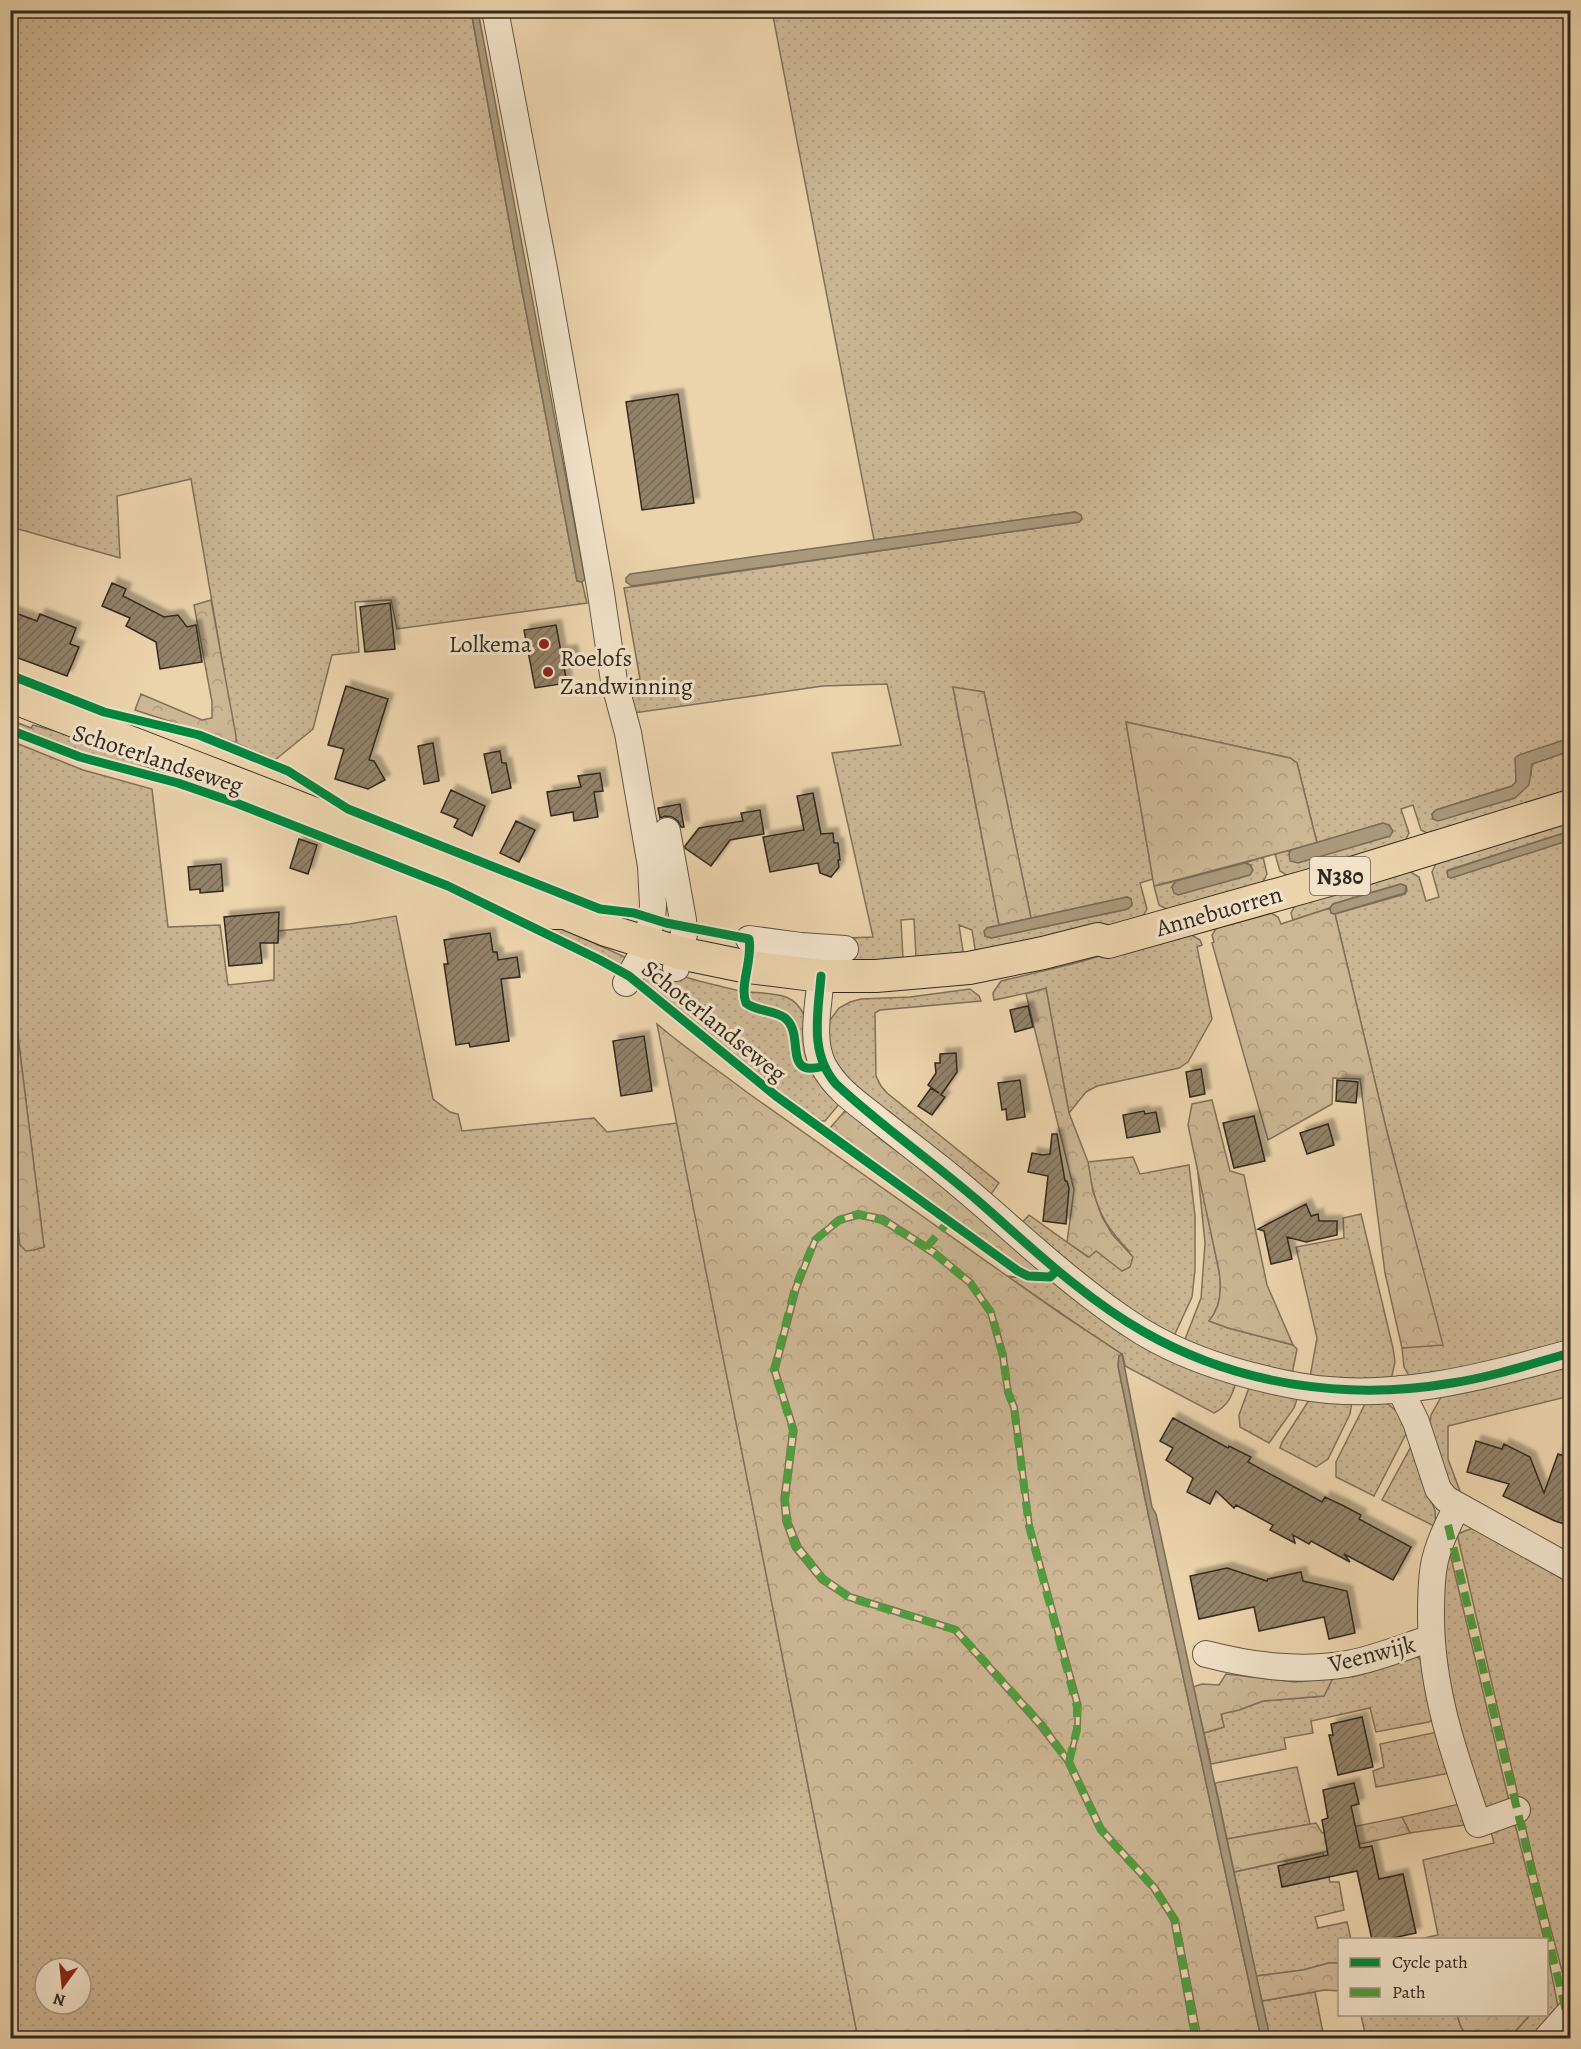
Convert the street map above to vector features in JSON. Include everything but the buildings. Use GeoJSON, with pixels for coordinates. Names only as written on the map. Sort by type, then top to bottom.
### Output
{"type":"FeatureCollection","features":[{"type":"Feature","properties":{"kind":"main road","name":"Schoterlandseweg"},"geometry":{"type":"LineString","coordinates":[[10,696],[395,846],[553,913],[565,913],[637,961],[773,957],[828,966]]}},
{"type":"Feature","properties":{"kind":"main road","name":"Annebuorren"},"geometry":{"type":"LineString","coordinates":[[828,966],[876,976],[969,968],[1098,939],[1108,942],[1329,880],[1570,806]]}},
{"type":"Feature","properties":{"kind":"main road","name":"Schoterlandseweg"},"geometry":{"type":"LineString","coordinates":[[678,961],[745,985],[828,966]]}},
{"type":"Feature","properties":{"kind":"street","name":"Schoterlandseweg"},"geometry":{"type":"LineString","coordinates":[[495,10],[544,269],[600,587],[614,681],[628,734],[651,866],[652,919],[637,961]]}},
{"type":"Feature","properties":{"kind":"street"},"geometry":{"type":"LineString","coordinates":[[668,831],[683,920],[684,934],[678,961]]}},
{"type":"Feature","properties":{"kind":"street","name":"Schoterlandseweg"},"geometry":{"type":"LineString","coordinates":[[749,939],[773,957]]}},
{"type":"Feature","properties":{"kind":"street","name":"Schoterlandseweg"},"geometry":{"type":"LineString","coordinates":[[828,966],[817,1038],[819,1053],[836,1084],[957,1182],[1057,1270],[1143,1332],[1173,1347],[1236,1371],[1273,1381],[1318,1389],[1359,1391],[1400,1389],[1463,1381],[1570,1353]]}},
{"type":"Feature","properties":{"kind":"street"},"geometry":{"type":"LineString","coordinates":[[1400,1389],[1416,1422],[1437,1489],[1457,1506],[1570,1568]]}},
{"type":"Feature","properties":{"kind":"street"},"geometry":{"type":"LineString","coordinates":[[1457,1506],[1443,1536],[1434,1566],[1431,1595],[1431,1638],[1444,1720],[1478,1824],[1517,1810]]}},
{"type":"Feature","properties":{"kind":"street","name":"Veenwijk"},"geometry":{"type":"LineString","coordinates":[[1206,1654],[1267,1667],[1297,1669],[1348,1664],[1431,1638]]}},
{"type":"Feature","properties":{"kind":"street"},"geometry":{"type":"LineString","coordinates":[[1547,2038],[1570,2012]]}},
{"type":"Feature","properties":{"kind":"green space"},"geometry":{"type":"Polygon","coordinates":[[[10,11],[471,11],[577,581],[582,582],[587,603],[397,629],[391,600],[355,602],[359,652],[332,655],[313,729],[275,760],[236,743],[191,479],[117,496],[120,558],[11,527],[10,11]]]}},
{"type":"Feature","properties":{"kind":"green space"},"geometry":{"type":"Polygon","coordinates":[[[772,11],[1570,11],[1570,738],[1516,758],[1516,782],[1512,786],[1436,810],[1432,814],[1433,819],[1515,798],[1531,775],[1532,764],[1570,751],[1570,796],[1437,838],[1421,830],[1413,805],[1401,809],[1409,833],[1401,849],[1294,880],[1280,871],[1275,854],[1291,850],[1289,854],[1383,823],[1317,843],[1297,763],[1290,758],[1126,722],[1153,879],[1140,883],[1147,909],[1138,925],[989,960],[975,949],[972,930],[959,925],[963,951],[952,966],[916,957],[914,919],[901,920],[903,959],[840,971],[846,938],[873,937],[832,753],[901,745],[887,684],[823,686],[634,713],[626,682],[640,679],[624,588],[1079,522],[1082,519],[1075,512],[874,540],[772,11]],[[953,688],[999,925],[987,928],[985,936],[991,938],[1128,909],[1132,904],[1131,899],[1127,897],[1031,918],[984,692],[953,688]]]}},
{"type":"Feature","properties":{"kind":"green space"},"geometry":{"type":"Polygon","coordinates":[[[211,600],[236,743],[135,710],[141,694],[202,720],[212,718],[212,702],[194,605],[211,600]]]}},
{"type":"Feature","properties":{"kind":"green space"},"geometry":{"type":"Polygon","coordinates":[[[953,687],[984,692],[1031,918],[999,925],[953,687]]]}},
{"type":"Feature","properties":{"kind":"green space"},"geometry":{"type":"Polygon","coordinates":[[[10,720],[31,728],[33,725],[104,744],[210,790],[81,753],[11,726],[10,720]]]}},
{"type":"Feature","properties":{"kind":"green space"},"geometry":{"type":"Polygon","coordinates":[[[1126,722],[1290,758],[1297,763],[1317,843],[1154,886],[1126,722]]]}},
{"type":"Feature","properties":{"kind":"green space"},"geometry":{"type":"Polygon","coordinates":[[[11,741],[83,770],[152,789],[168,927],[220,925],[228,985],[274,980],[274,938],[278,931],[349,924],[396,916],[433,1099],[450,1112],[458,1114],[462,1131],[594,1118],[607,1132],[677,1123],[858,2038],[11,2038],[10,1159],[20,1245],[34,1250],[44,1247],[10,972],[11,741]]]}},
{"type":"Feature","properties":{"kind":"green space"},"geometry":{"type":"Polygon","coordinates":[[[1570,816],[1570,831],[1448,870],[1447,873],[1451,878],[1570,840],[1570,1347],[1412,1381],[1404,1367],[1402,1348],[1442,1344],[1387,1132],[1335,914],[1405,894],[1406,886],[1400,884],[1333,904],[1330,908],[1293,920],[1291,913],[1299,898],[1404,868],[1419,877],[1426,901],[1439,897],[1432,872],[1439,857],[1570,816]]]}},
{"type":"Feature","properties":{"kind":"green space"},"geometry":{"type":"Polygon","coordinates":[[[1263,857],[1267,874],[1259,890],[1176,914],[1159,905],[1154,886],[1176,881],[1172,887],[1251,865],[1245,863],[1263,857]]]}},
{"type":"Feature","properties":{"kind":"green space"},"geometry":{"type":"Polygon","coordinates":[[[465,885],[625,957],[627,960],[624,970],[463,889],[465,885]]]}},
{"type":"Feature","properties":{"kind":"green space"},"geometry":{"type":"Polygon","coordinates":[[[1330,908],[1331,913],[1335,914],[1387,1132],[1443,1345],[1402,1348],[1385,1273],[1360,1079],[1333,1078],[1332,1104],[1268,1140],[1212,943],[1214,942],[1212,935],[1221,921],[1264,909],[1278,917],[1281,924],[1330,908]]]}},
{"type":"Feature","properties":{"kind":"green space"},"geometry":{"type":"Polygon","coordinates":[[[1185,931],[1200,940],[1202,945],[1197,947],[1212,1019],[1188,1062],[1179,1068],[1097,1086],[1086,1092],[1069,1113],[1046,989],[994,1000],[993,993],[1001,981],[1076,963],[1185,931]]]}},
{"type":"Feature","properties":{"kind":"green space"},"geometry":{"type":"Polygon","coordinates":[[[644,965],[740,991],[740,1002],[746,1010],[775,1017],[789,1029],[794,1064],[801,1071],[816,1075],[840,1103],[825,1121],[816,1121],[727,1055],[636,977],[644,965]]]}},
{"type":"Feature","properties":{"kind":"green space"},"geometry":{"type":"Polygon","coordinates":[[[10,972],[44,1247],[26,1251],[20,1245],[10,1159],[10,972]]]}},
{"type":"Feature","properties":{"kind":"green space"},"geometry":{"type":"Polygon","coordinates":[[[1046,988],[1069,1113],[1088,1162],[1093,1192],[1102,1217],[1112,1234],[1133,1257],[1130,1267],[1122,1271],[1096,1251],[1089,1257],[1067,1242],[1074,1190],[1026,994],[1046,988]]]}},
{"type":"Feature","properties":{"kind":"green space"},"geometry":{"type":"Polygon","coordinates":[[[970,989],[979,996],[981,1001],[880,1010],[875,1013],[876,1076],[887,1093],[999,1183],[989,1197],[841,1077],[830,1057],[827,1024],[839,1008],[850,1002],[970,989]]]}},
{"type":"Feature","properties":{"kind":"green space"},"geometry":{"type":"Polygon","coordinates":[[[749,992],[786,997],[800,1008],[808,1026],[813,1063],[804,1064],[796,1028],[790,1017],[753,1004],[748,1000],[749,992]]]}},
{"type":"Feature","properties":{"kind":"green space"},"geometry":{"type":"Polygon","coordinates":[[[657,1024],[748,1093],[1061,1314],[1122,1354],[1119,1356],[1118,1366],[1261,2038],[1201,2038],[1178,1919],[1157,1886],[1104,1828],[1072,1761],[1080,1729],[1081,1705],[1032,1525],[1017,1406],[1011,1392],[1006,1355],[994,1312],[973,1281],[935,1249],[884,1216],[858,1211],[838,1217],[813,1238],[793,1287],[771,1370],[790,1429],[781,1499],[783,1522],[793,1549],[820,1582],[848,1600],[953,1632],[1037,1726],[1065,1762],[1098,1831],[1151,1889],[1171,1920],[1192,2038],[858,2038],[657,1024]]]}},
{"type":"Feature","properties":{"kind":"green space"},"geometry":{"type":"Polygon","coordinates":[[[1212,1100],[1230,1171],[1244,1175],[1267,1285],[1293,1345],[1209,1321],[1218,1304],[1220,1278],[1188,1125],[1192,1104],[1212,1100]]]}},
{"type":"Feature","properties":{"kind":"green space"},"geometry":{"type":"Polygon","coordinates":[[[844,1112],[854,1112],[1045,1273],[1026,1271],[833,1134],[830,1128],[844,1112]]]}},
{"type":"Feature","properties":{"kind":"green space"},"geometry":{"type":"Polygon","coordinates":[[[1133,1157],[1140,1174],[1189,1165],[1195,1216],[1195,1270],[1192,1297],[1174,1336],[1136,1315],[1021,1224],[1029,1215],[1088,1257],[1096,1251],[1129,1251],[1119,1241],[1100,1212],[1088,1162],[1133,1157]]]}},
{"type":"Feature","properties":{"kind":"green space"},"geometry":{"type":"Polygon","coordinates":[[[1197,1164],[1220,1278],[1218,1304],[1209,1321],[1293,1345],[1297,1349],[1292,1374],[1262,1368],[1184,1342],[1201,1298],[1205,1243],[1197,1164]]]}},
{"type":"Feature","properties":{"kind":"green space"},"geometry":{"type":"Polygon","coordinates":[[[1361,1214],[1393,1348],[1395,1362],[1391,1380],[1310,1377],[1317,1338],[1296,1247],[1344,1238],[1343,1218],[1361,1214]]]}},
{"type":"Feature","properties":{"kind":"green space"},"geometry":{"type":"Polygon","coordinates":[[[859,1218],[882,1223],[931,1255],[968,1285],[988,1314],[1000,1357],[1005,1393],[1011,1408],[1027,1526],[1075,1707],[1075,1728],[1068,1756],[1044,1723],[957,1627],[851,1594],[825,1576],[801,1546],[791,1522],[788,1500],[797,1430],[778,1370],[799,1289],[818,1241],[841,1223],[859,1218]]]}},
{"type":"Feature","properties":{"kind":"green space"},"geometry":{"type":"Polygon","coordinates":[[[1007,1276],[1057,1282],[1236,1382],[1231,1396],[1223,1407],[1214,1413],[1125,1366],[1123,1356],[1007,1276]]]}},
{"type":"Feature","properties":{"kind":"green space"},"geometry":{"type":"Polygon","coordinates":[[[1570,1362],[1570,1396],[1448,1426],[1448,1459],[1461,1494],[1448,1487],[1429,1428],[1431,1415],[1444,1392],[1570,1362]]]}},
{"type":"Feature","properties":{"kind":"green space"},"geometry":{"type":"Polygon","coordinates":[[[1250,1385],[1298,1396],[1294,1408],[1269,1443],[1240,1427],[1239,1415],[1250,1385]]]}},
{"type":"Feature","properties":{"kind":"green space"},"geometry":{"type":"Polygon","coordinates":[[[1311,1397],[1352,1401],[1350,1414],[1328,1459],[1316,1467],[1280,1448],[1311,1397]]]}},
{"type":"Feature","properties":{"kind":"green space"},"geometry":{"type":"Polygon","coordinates":[[[1383,1400],[1400,1414],[1408,1430],[1374,1496],[1336,1477],[1336,1462],[1366,1402],[1383,1400]]]}},
{"type":"Feature","properties":{"kind":"green space"},"geometry":{"type":"Polygon","coordinates":[[[1413,1443],[1435,1511],[1436,1527],[1382,1500],[1413,1443]]]}},
{"type":"Feature","properties":{"kind":"green space"},"geometry":{"type":"Polygon","coordinates":[[[1478,1526],[1570,1577],[1570,2001],[1537,1877],[1457,1534],[1478,1526]]]}},
{"type":"Feature","properties":{"kind":"green space"},"geometry":{"type":"Polygon","coordinates":[[[1447,1541],[1511,1809],[1488,1818],[1457,1745],[1438,1605],[1447,1541]]]}},
{"type":"Feature","properties":{"kind":"green space"},"geometry":{"type":"Polygon","coordinates":[[[1413,1654],[1426,1663],[1436,1718],[1429,1722],[1376,1732],[1370,1708],[1311,1721],[1313,1733],[1284,1738],[1286,1749],[1211,1764],[1204,1733],[1224,1727],[1221,1714],[1263,1701],[1324,1696],[1333,1678],[1413,1654]]]}},
{"type":"Feature","properties":{"kind":"green space"},"geometry":{"type":"Polygon","coordinates":[[[1226,1674],[1295,1682],[1333,1678],[1324,1696],[1263,1701],[1221,1714],[1224,1727],[1204,1733],[1193,1687],[1202,1684],[1219,1685],[1226,1674]]]}},
{"type":"Feature","properties":{"kind":"green space"},"geometry":{"type":"Polygon","coordinates":[[[1437,1732],[1450,1773],[1376,1787],[1373,1771],[1384,1767],[1380,1744],[1437,1732]]]}},
{"type":"Feature","properties":{"kind":"green space"},"geometry":{"type":"Polygon","coordinates":[[[1297,1767],[1310,1824],[1227,1839],[1215,1783],[1297,1767]]]}},
{"type":"Feature","properties":{"kind":"green space"},"geometry":{"type":"Polygon","coordinates":[[[1464,1803],[1472,1824],[1410,1833],[1402,1817],[1464,1803]]]}},
{"type":"Feature","properties":{"kind":"green space"},"geometry":{"type":"Polygon","coordinates":[[[1513,1816],[1544,1938],[1424,1938],[1438,1935],[1423,1860],[1494,1843],[1489,1824],[1513,1816]]]}},
{"type":"Feature","properties":{"kind":"green space"},"geometry":{"type":"Polygon","coordinates":[[[1402,1817],[1410,1833],[1234,1872],[1227,1839],[1316,1823],[1322,1833],[1402,1817]]]}},
{"type":"Feature","properties":{"kind":"green space"},"geometry":{"type":"Polygon","coordinates":[[[1323,1853],[1330,1882],[1339,1882],[1344,1910],[1315,1917],[1318,1928],[1347,1922],[1351,1938],[1338,1938],[1338,1963],[1256,1976],[1234,1872],[1323,1853]]]}},
{"type":"Feature","properties":{"kind":"green space"},"geometry":{"type":"Polygon","coordinates":[[[1548,1956],[1560,2016],[1540,2038],[1509,2038],[1529,2016],[1548,2016],[1548,1956]]]}},
{"type":"Feature","properties":{"kind":"green space"},"geometry":{"type":"Polygon","coordinates":[[[1338,1963],[1338,1991],[1325,1990],[1262,2001],[1256,1976],[1338,1963]]]}},
{"type":"Feature","properties":{"kind":"green space"},"geometry":{"type":"Polygon","coordinates":[[[1315,1992],[1324,2038],[1270,2038],[1262,2001],[1315,1992]]]}},
{"type":"Feature","properties":{"kind":"green space"},"geometry":{"type":"Polygon","coordinates":[[[1361,2016],[1457,2016],[1468,2038],[1366,2038],[1361,2016]]]}},
{"type":"Feature","properties":{"kind":"green space"},"geometry":{"type":"Polygon","coordinates":[[[1458,2016],[1529,2016],[1509,2038],[1468,2038],[1458,2016]]]}},
{"type":"Feature","properties":{"kind":"shaded area"},"geometry":{"type":"Polygon","coordinates":[[[471,11],[478,11],[585,579],[582,582],[577,581],[471,11]]]}},
{"type":"Feature","properties":{"kind":"shaded area"},"geometry":{"type":"Polygon","coordinates":[[[1075,512],[1081,515],[1082,519],[1079,522],[632,586],[626,582],[630,574],[1075,512]]]}},
{"type":"Feature","properties":{"kind":"shaded area"},"geometry":{"type":"Polygon","coordinates":[[[1570,738],[1570,751],[1532,764],[1529,785],[1515,798],[1438,821],[1433,819],[1432,814],[1436,810],[1512,786],[1516,782],[1515,758],[1570,738]]]}},
{"type":"Feature","properties":{"kind":"shaded area"},"geometry":{"type":"Polygon","coordinates":[[[1383,823],[1389,825],[1393,831],[1390,836],[1298,863],[1290,861],[1291,850],[1383,823]]]}},
{"type":"Feature","properties":{"kind":"shaded area"},"geometry":{"type":"Polygon","coordinates":[[[1570,831],[1570,840],[1451,878],[1448,877],[1447,871],[1570,831]]]}},
{"type":"Feature","properties":{"kind":"shaded area"},"geometry":{"type":"Polygon","coordinates":[[[1245,863],[1253,870],[1250,875],[1178,895],[1174,893],[1172,887],[1176,881],[1245,863]]]}},
{"type":"Feature","properties":{"kind":"shaded area"},"geometry":{"type":"Polygon","coordinates":[[[1401,884],[1406,886],[1405,893],[1331,913],[1330,908],[1333,904],[1401,884]]]}},
{"type":"Feature","properties":{"kind":"shaded area"},"geometry":{"type":"Polygon","coordinates":[[[1127,897],[1131,899],[1132,905],[1128,909],[991,938],[985,936],[984,931],[987,928],[1127,897]]]}},
{"type":"Feature","properties":{"kind":"shaded area"},"geometry":{"type":"Polygon","coordinates":[[[1122,1354],[1152,1507],[1156,1514],[1270,2038],[1261,2038],[1118,1366],[1119,1356],[1122,1354]]]}},
{"type":"Feature","properties":{"kind":"marked path"},"geometry":{"type":"LineString","coordinates":[[1069,1762],[1077,1729],[1077,1707],[1029,1526],[1014,1407],[1008,1392],[1003,1356],[991,1312],[970,1283],[933,1252],[882,1220],[858,1214],[839,1220],[815,1240],[795,1288],[774,1370],[793,1430],[785,1500],[787,1523],[797,1548],[823,1579],[850,1598],[956,1630],[1042,1725],[1069,1762],[1101,1830],[1154,1888],[1175,1920],[1196,2038]]}},
{"type":"Feature","properties":{"kind":"marked path"},"geometry":{"type":"LineString","coordinates":[[926,1248],[948,1222]]}},
{"type":"Feature","properties":{"kind":"marked path"},"geometry":{"type":"LineString","coordinates":[[1448,1525],[1567,2015]]}},
{"type":"Feature","properties":{"kind":"cycle path"},"geometry":{"type":"LineString","coordinates":[[10,675],[104,712],[199,735],[288,771],[348,809],[600,909],[634,913],[666,923],[749,939],[744,989],[746,1003],[785,1018],[791,1025],[798,1061],[803,1066],[811,1068],[824,1066]]}},
{"type":"Feature","properties":{"kind":"cycle path"},"geometry":{"type":"LineString","coordinates":[[10,730],[80,757],[178,783],[236,803],[448,886],[600,960],[629,976],[776,1096],[1018,1271],[1028,1276],[1050,1277],[1057,1270]]}},
{"type":"Feature","properties":{"kind":"cycle path"},"geometry":{"type":"LineString","coordinates":[[821,976],[817,1033],[822,1059],[827,1072],[836,1084],[960,1185],[1078,1287],[1144,1332],[1217,1365],[1255,1376],[1333,1389],[1412,1388],[1467,1380],[1570,1353]]}},
{"type":"Feature","properties":{"kind":"place","name":"Lolkema"},"geometry":{"type":"Point","coordinates":[544,644]}},
{"type":"Feature","properties":{"kind":"place","name":"Roelofs Zandwinning"},"geometry":{"type":"Point","coordinates":[548,672]}}]}
